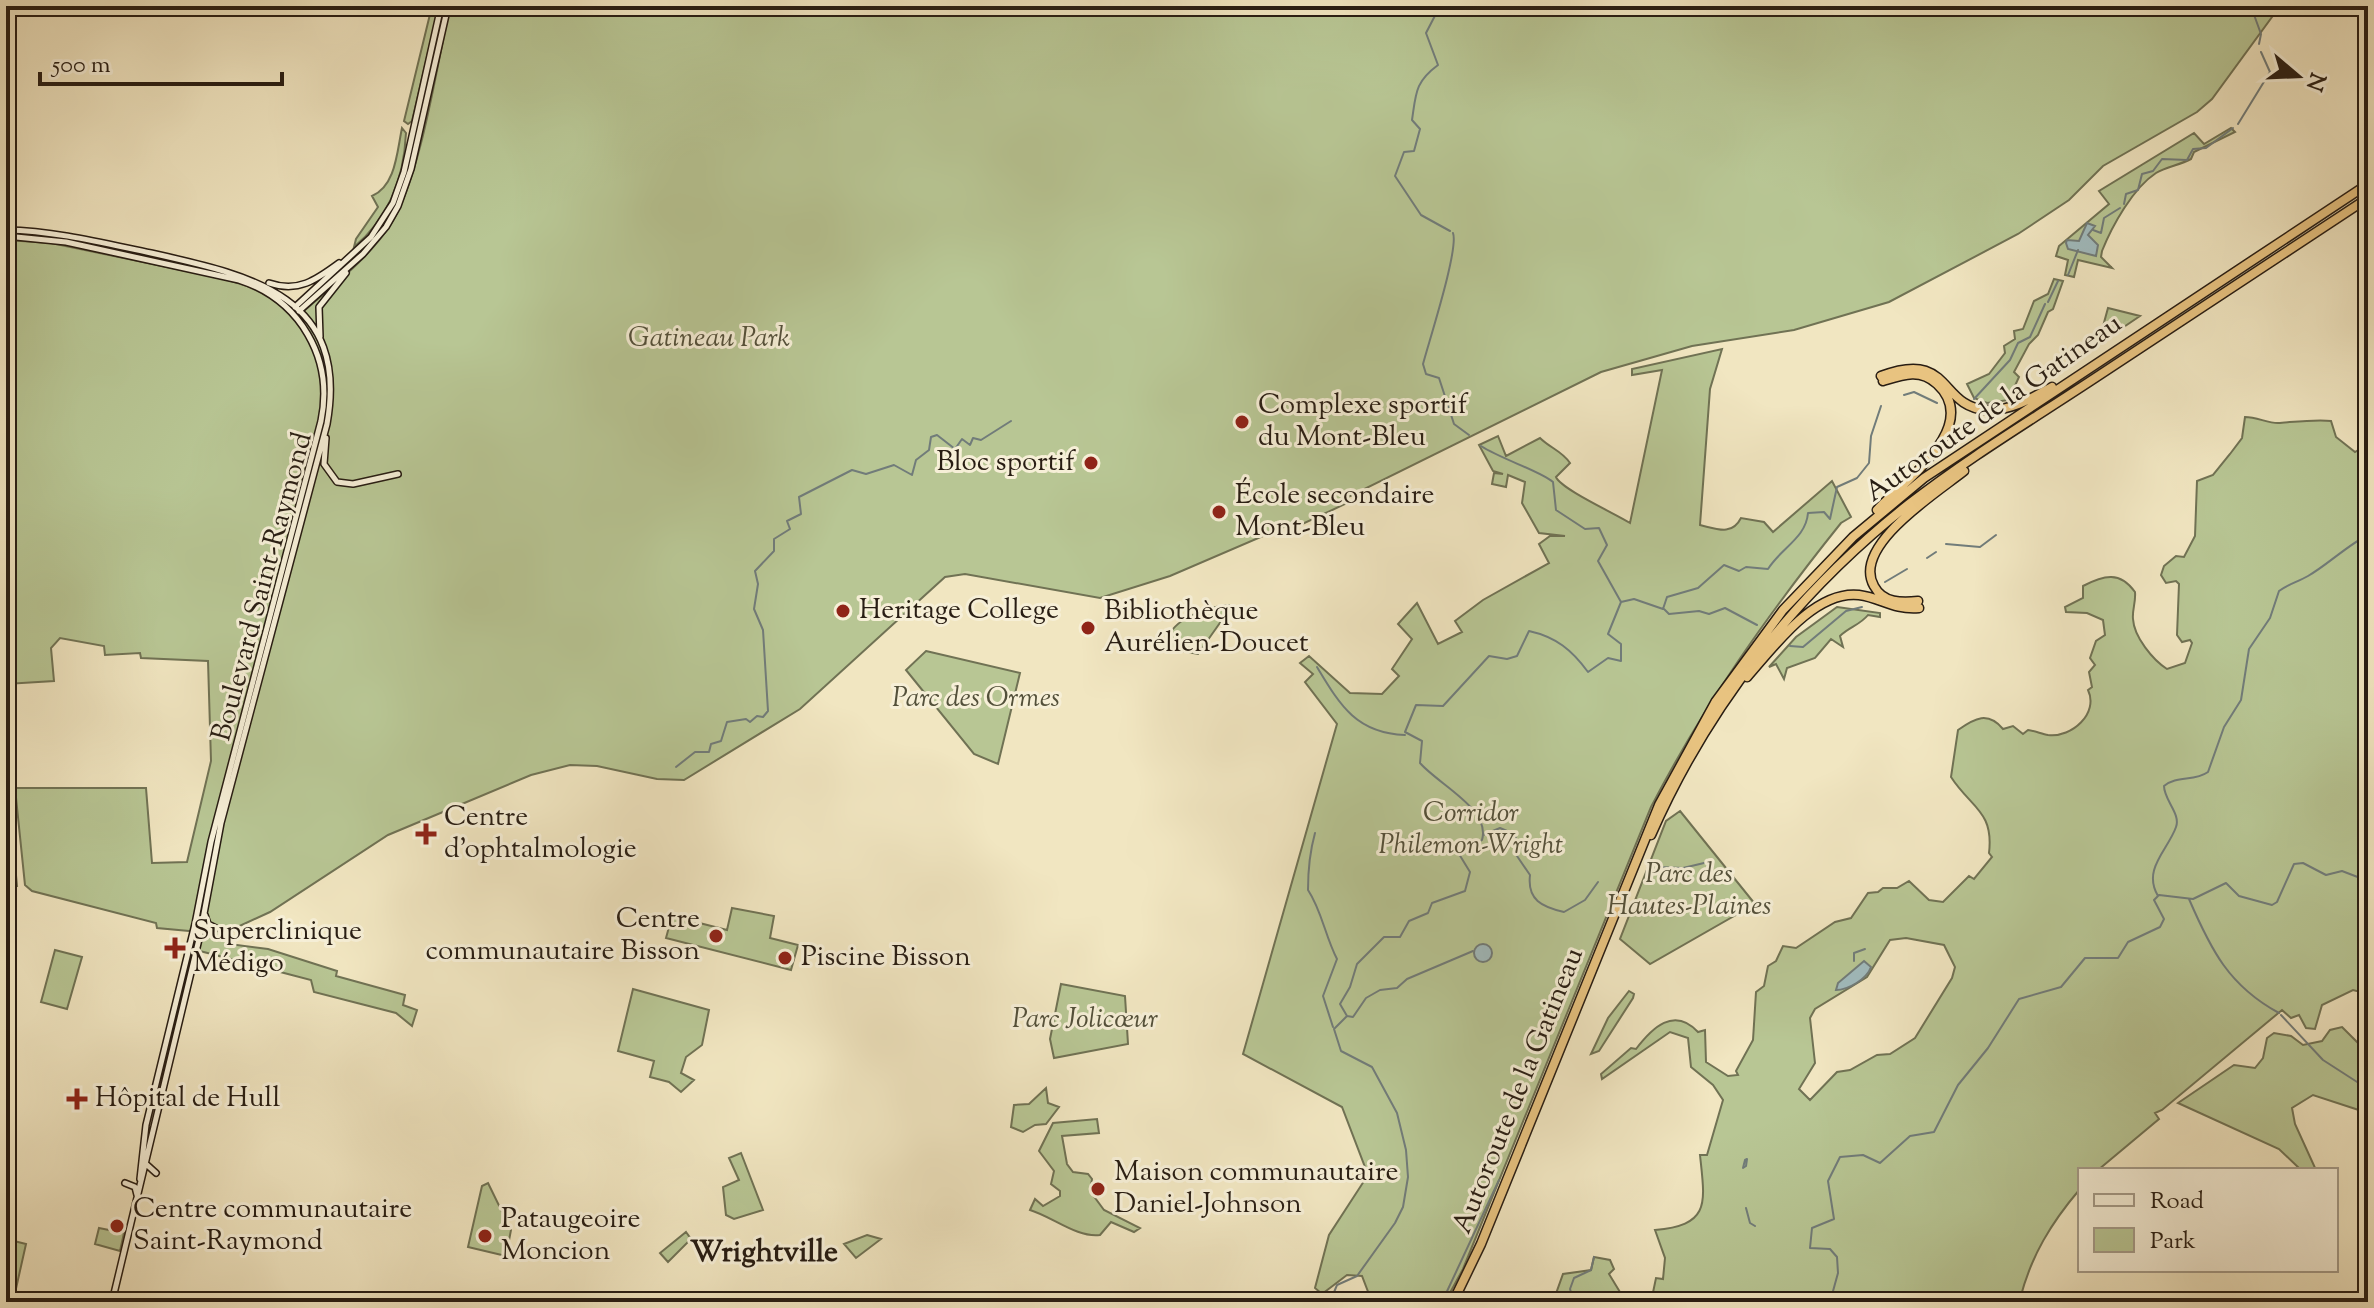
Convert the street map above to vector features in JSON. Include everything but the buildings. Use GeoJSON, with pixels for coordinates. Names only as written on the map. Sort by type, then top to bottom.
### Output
{"type":"FeatureCollection","features":[{"type":"Feature","properties":{"kind":"highway","name":"Autoroute de la Gatineau"},"geometry":{"type":"LineString","coordinates":[[1456,1302],[1641,847],[1674,774],[1711,709],[1752,649],[1800,590],[1846,543],[1931,473],[2368,184]]}},
{"type":"Feature","properties":{"kind":"highway","name":"Autoroute de la Gatineau"},"geometry":{"type":"LineString","coordinates":[[1456,1302],[1485,1248],[1647,845],[1680,776],[1723,704],[1784,623],[1850,554],[1925,492],[2368,198]]}},
{"type":"Feature","properties":{"kind":"highway"},"geometry":{"type":"LineString","coordinates":[[1846,543],[1926,462],[1949,426],[1948,400],[1933,381],[1911,374],[1882,378],[1910,367],[1927,370],[1966,403],[1992,410],[2023,402],[2096,364]]}},
{"type":"Feature","properties":{"kind":"highway"},"geometry":{"type":"LineString","coordinates":[[1723,704],[1788,633],[1832,600],[1860,595],[1893,608],[1918,605],[1894,601],[1877,591],[1870,574],[1876,551],[1900,522],[2002,440]]}},
{"type":"Feature","properties":{"kind":"main road"},"geometry":{"type":"LineString","coordinates":[[295,311],[383,220],[399,186],[441,6]]}},
{"type":"Feature","properties":{"kind":"main road"},"geometry":{"type":"LineString","coordinates":[[325,353],[317,327],[319,307],[327,293],[393,217],[407,182],[448,6]]}},
{"type":"Feature","properties":{"kind":"main road","name":"Boulevard Saint-Raymond"},"geometry":{"type":"LineString","coordinates":[[6,233],[69,236],[243,274],[270,286],[295,311],[325,353],[330,407],[221,823],[205,908],[112,1302]]}},
{"type":"Feature","properties":{"kind":"main road","name":"Boulevard Saint-Raymond"},"geometry":{"type":"LineString","coordinates":[[6,233],[66,242],[239,280],[263,289],[295,311],[319,357],[324,387],[323,412],[211,842],[195,924],[145,1130],[141,1180]]}},
{"type":"Feature","properties":{"kind":"main road"},"geometry":{"type":"LineString","coordinates":[[243,274],[282,287],[299,287],[356,251]]}},
{"type":"Feature","properties":{"kind":"main road"},"geometry":{"type":"LineString","coordinates":[[295,311],[363,254]]}},
{"type":"Feature","properties":{"kind":"main road"},"geometry":{"type":"LineString","coordinates":[[330,407],[324,460],[331,477],[348,484],[398,474]]}},
{"type":"Feature","properties":{"kind":"main road"},"geometry":{"type":"LineString","coordinates":[[205,908],[206,922],[216,928]]}},
{"type":"Feature","properties":{"kind":"main road"},"geometry":{"type":"LineString","coordinates":[[145,1163],[156,1173]]}},
{"type":"Feature","properties":{"kind":"main road"},"geometry":{"type":"LineString","coordinates":[[125,1183],[135,1187],[138,1196]]}},
{"type":"Feature","properties":{"kind":"green space"},"geometry":{"type":"Polygon","coordinates":[[[432,6],[439,6],[412,121],[408,124],[404,121],[432,6]]]}},
{"type":"Feature","properties":{"kind":"green space","name":"Gatineau Park"},"geometry":{"type":"Polygon","coordinates":[[[450,6],[2280,6],[2212,99],[2197,112],[2103,166],[2069,200],[2018,234],[1889,302],[1794,330],[1692,346],[1601,372],[1344,499],[1345,504],[1296,527],[1293,523],[1170,576],[1100,598],[965,574],[945,577],[800,709],[684,780],[657,779],[597,766],[570,765],[531,775],[388,835],[270,912],[233,929],[229,944],[268,949],[337,971],[336,976],[405,995],[403,1005],[417,1010],[412,1026],[396,1013],[314,992],[311,980],[196,950],[200,935],[229,929],[200,932],[157,928],[156,923],[32,891],[25,885],[15,788],[146,788],[152,863],[187,862],[211,761],[208,661],[141,658],[140,653],[105,655],[104,646],[60,638],[51,648],[54,681],[6,684],[6,240],[51,243],[225,279],[262,291],[296,318],[371,250],[402,203],[434,88],[450,6]]]}},
{"type":"Feature","properties":{"kind":"green space"},"geometry":{"type":"Polygon","coordinates":[[[402,128],[406,133],[405,150],[392,196],[377,223],[354,247],[356,239],[378,207],[372,196],[391,176],[402,128]]]}},
{"type":"Feature","properties":{"kind":"green space"},"geometry":{"type":"Polygon","coordinates":[[[2231,128],[2235,132],[2194,152],[2191,159],[2156,173],[2139,188],[2117,219],[2102,251],[2101,257],[2112,268],[2078,260],[2074,277],[2065,275],[2068,260],[2056,256],[2059,246],[2109,204],[2099,191],[2194,133],[2204,144],[2231,128]]]}},
{"type":"Feature","properties":{"kind":"green space"},"geometry":{"type":"Polygon","coordinates":[[[2054,279],[2063,281],[2053,309],[2048,312],[2038,335],[2029,344],[2014,372],[2019,377],[2013,390],[2018,389],[2016,396],[2011,394],[2007,396],[2009,400],[1987,403],[1974,398],[1967,384],[1989,374],[2005,353],[2004,346],[2015,339],[2014,331],[2023,329],[2034,301],[2048,294],[2054,279]]]}},
{"type":"Feature","properties":{"kind":"green space"},"geometry":{"type":"Polygon","coordinates":[[[2108,308],[2140,316],[2109,337],[2102,330],[2108,308]]]}},
{"type":"Feature","properties":{"kind":"green space","name":"Corridor Philemon-Wright"},"geometry":{"type":"Polygon","coordinates":[[[1722,349],[1710,389],[1700,525],[1729,529],[1741,518],[1764,522],[1773,532],[1832,481],[1851,517],[1841,523],[1763,625],[1693,732],[1651,807],[1463,1269],[1445,1302],[1372,1302],[1362,1276],[1347,1275],[1322,1294],[1315,1288],[1329,1235],[1368,1175],[1342,1107],[1243,1054],[1337,724],[1305,682],[1313,674],[1300,663],[1309,656],[1350,693],[1382,694],[1399,676],[1392,669],[1412,639],[1398,624],[1417,603],[1438,644],[1462,632],[1455,621],[1483,600],[1549,563],[1539,544],[1550,536],[1565,536],[1539,533],[1522,503],[1525,482],[1508,475],[1506,487],[1492,484],[1494,473],[1503,474],[1493,471],[1479,445],[1498,436],[1506,456],[1540,438],[1570,463],[1556,477],[1560,482],[1630,523],[1662,370],[1632,375],[1632,369],[1722,349]]]}},
{"type":"Feature","properties":{"kind":"green space"},"geometry":{"type":"Polygon","coordinates":[[[2245,417],[2278,423],[2331,421],[2336,437],[2355,452],[2368,444],[2368,994],[2353,990],[2322,1005],[2315,1029],[2306,1028],[2299,1015],[2291,1018],[2282,1010],[2155,1113],[2159,1119],[2100,1168],[2078,1168],[2078,1192],[2051,1227],[2036,1254],[2020,1299],[2024,1302],[1651,1302],[1656,1278],[1663,1279],[1665,1258],[1655,1230],[1686,1223],[1700,1209],[1703,1186],[1700,1155],[1707,1155],[1723,1100],[1713,1085],[1691,1067],[1688,1038],[1670,1032],[1602,1079],[1601,1074],[1631,1048],[1636,1049],[1656,1028],[1672,1020],[1689,1024],[1698,1032],[1705,1030],[1706,1062],[1728,1076],[1738,1075],[1736,1071],[1753,1040],[1756,992],[1764,986],[1768,966],[1776,961],[1783,946],[1796,948],[1835,922],[1851,918],[1868,893],[1897,888],[1909,881],[1929,900],[1943,902],[1969,876],[1974,879],[1992,857],[1984,819],[1951,777],[1958,730],[1970,722],[1987,718],[2003,729],[2013,726],[2023,734],[2028,730],[2057,735],[2081,722],[2090,707],[2088,690],[2092,687],[2089,672],[2095,665],[2090,658],[2096,641],[2105,635],[2103,620],[2087,613],[2066,612],[2065,607],[2083,598],[2083,586],[2098,579],[2117,578],[2135,592],[2134,626],[2156,660],[2167,669],[2185,663],[2192,643],[2190,640],[2182,642],[2177,635],[2179,584],[2176,581],[2166,583],[2161,575],[2164,566],[2176,556],[2184,557],[2195,536],[2197,481],[2213,475],[2242,438],[2245,417]],[[1906,938],[1890,940],[1867,977],[1815,1009],[1810,1018],[1815,1063],[1799,1089],[1810,1100],[1837,1072],[1850,1070],[1877,1055],[1890,1054],[1915,1038],[1952,978],[1955,967],[1944,945],[1906,938]]]}},
{"type":"Feature","properties":{"kind":"green space"},"geometry":{"type":"Polygon","coordinates":[[[1229,605],[1229,610],[1198,654],[1164,648],[1172,630],[1189,617],[1229,605]]]}},
{"type":"Feature","properties":{"kind":"green space"},"geometry":{"type":"Polygon","coordinates":[[[1837,607],[1880,613],[1880,617],[1868,615],[1840,636],[1843,647],[1831,639],[1815,658],[1787,668],[1784,679],[1776,664],[1769,667],[1796,637],[1837,607]]]}},
{"type":"Feature","properties":{"kind":"green space","name":"Parc des Ormes"},"geometry":{"type":"Polygon","coordinates":[[[926,651],[1020,673],[998,764],[974,754],[906,670],[926,651]]]}},
{"type":"Feature","properties":{"kind":"green space"},"geometry":{"type":"Polygon","coordinates":[[[6,767],[17,886],[6,886],[6,767]]]}},
{"type":"Feature","properties":{"kind":"green space","name":"Parc des Hautes-Plaines"},"geometry":{"type":"Polygon","coordinates":[[[1680,811],[1755,904],[1650,964],[1620,939],[1666,821],[1680,811]]]}},
{"type":"Feature","properties":{"kind":"green space"},"geometry":{"type":"Polygon","coordinates":[[[732,908],[774,916],[770,938],[798,945],[791,970],[666,938],[672,916],[727,930],[732,908]]]}},
{"type":"Feature","properties":{"kind":"green space"},"geometry":{"type":"Polygon","coordinates":[[[55,950],[82,957],[67,1009],[41,1002],[55,950]]]}},
{"type":"Feature","properties":{"kind":"green space","name":"Parc Jolicœur"},"geometry":{"type":"Polygon","coordinates":[[[1061,984],[1125,996],[1128,1044],[1054,1058],[1050,1039],[1061,984]]]}},
{"type":"Feature","properties":{"kind":"green space"},"geometry":{"type":"Polygon","coordinates":[[[633,989],[709,1010],[702,1045],[686,1057],[681,1073],[694,1080],[681,1092],[669,1082],[650,1077],[654,1061],[618,1051],[633,989]]]}},
{"type":"Feature","properties":{"kind":"green space"},"geometry":{"type":"Polygon","coordinates":[[[1629,991],[1634,994],[1633,998],[1599,1051],[1591,1054],[1608,1018],[1629,991]]]}},
{"type":"Feature","properties":{"kind":"green space"},"geometry":{"type":"Polygon","coordinates":[[[2342,1027],[2368,1053],[2368,1113],[2313,1095],[2292,1108],[2295,1124],[2315,1168],[2299,1168],[2279,1149],[2178,1103],[2234,1065],[2255,1068],[2263,1058],[2267,1038],[2274,1033],[2291,1036],[2303,1045],[2322,1041],[2330,1030],[2342,1027]]]}},
{"type":"Feature","properties":{"kind":"green space"},"geometry":{"type":"Polygon","coordinates":[[[1046,1088],[1048,1103],[1059,1107],[1046,1124],[1035,1125],[1023,1132],[1011,1127],[1014,1105],[1029,1104],[1046,1088]]]}},
{"type":"Feature","properties":{"kind":"green space"},"geometry":{"type":"Polygon","coordinates":[[[1097,1119],[1099,1133],[1062,1136],[1067,1164],[1073,1172],[1088,1174],[1092,1179],[1090,1191],[1104,1210],[1140,1228],[1134,1232],[1111,1222],[1100,1235],[1091,1235],[1030,1210],[1035,1199],[1043,1206],[1060,1196],[1060,1191],[1051,1184],[1054,1171],[1039,1151],[1053,1123],[1097,1119]]]}},
{"type":"Feature","properties":{"kind":"green space"},"geometry":{"type":"Polygon","coordinates":[[[741,1153],[763,1210],[734,1219],[726,1215],[723,1187],[739,1180],[729,1158],[741,1153]]]}},
{"type":"Feature","properties":{"kind":"green space"},"geometry":{"type":"Polygon","coordinates":[[[488,1183],[511,1230],[506,1256],[468,1247],[482,1186],[488,1183]]]}},
{"type":"Feature","properties":{"kind":"green space"},"geometry":{"type":"Polygon","coordinates":[[[99,1228],[124,1233],[120,1251],[95,1244],[99,1228]]]}},
{"type":"Feature","properties":{"kind":"green space"},"geometry":{"type":"Polygon","coordinates":[[[686,1232],[691,1239],[668,1262],[660,1253],[686,1232]]]}},
{"type":"Feature","properties":{"kind":"green space"},"geometry":{"type":"Polygon","coordinates":[[[867,1235],[881,1239],[856,1258],[844,1244],[867,1235]]]}},
{"type":"Feature","properties":{"kind":"green space"},"geometry":{"type":"Polygon","coordinates":[[[6,1239],[26,1244],[13,1302],[6,1302],[6,1239]]]}},
{"type":"Feature","properties":{"kind":"green space"},"geometry":{"type":"Polygon","coordinates":[[[1594,1257],[1610,1260],[1614,1269],[1609,1274],[1626,1302],[1553,1302],[1563,1274],[1591,1270],[1594,1257]]]}},
{"type":"Feature","properties":{"kind":"water"},"geometry":{"type":"Polygon","coordinates":[[[2087,223],[2095,226],[2088,235],[2098,245],[2096,256],[2068,249],[2066,243],[2067,240],[2079,241],[2087,223]]]}},
{"type":"Feature","properties":{"kind":"water"},"geometry":{"type":"Polygon","coordinates":[[[1483,944],[1492,953],[1483,962],[1474,953],[1483,944]]]}},
{"type":"Feature","properties":{"kind":"water"},"geometry":{"type":"Polygon","coordinates":[[[1864,961],[1871,967],[1866,976],[1851,986],[1836,990],[1838,983],[1864,961]]]}},
{"type":"Feature","properties":{"kind":"waterway"},"geometry":{"type":"LineString","coordinates":[[1440,6],[1426,33],[1438,65],[1418,89],[1412,120],[1420,129],[1414,151],[1404,152],[1395,176],[1421,215],[1450,231]]}},
{"type":"Feature","properties":{"kind":"waterway"},"geometry":{"type":"LineString","coordinates":[[2253,12],[2261,34],[2259,44]]}},
{"type":"Feature","properties":{"kind":"waterway"},"geometry":{"type":"LineString","coordinates":[[2238,124],[2270,72],[2261,52]]}},
{"type":"Feature","properties":{"kind":"waterway"},"geometry":{"type":"LineString","coordinates":[[2124,204],[2126,194],[2138,190],[2142,174],[2153,171],[2162,159],[2187,160],[2193,149],[2206,148],[2233,128]]}},
{"type":"Feature","properties":{"kind":"waterway"},"geometry":{"type":"LineString","coordinates":[[2093,230],[2101,233],[2104,218],[2120,208]]}},
{"type":"Feature","properties":{"kind":"waterway"},"geometry":{"type":"LineString","coordinates":[[1453,233],[1448,275],[1423,364],[1426,374],[1439,378],[1454,424],[1469,435]]}},
{"type":"Feature","properties":{"kind":"waterway"},"geometry":{"type":"LineString","coordinates":[[2068,275],[2078,250]]}},
{"type":"Feature","properties":{"kind":"waterway"},"geometry":{"type":"LineString","coordinates":[[2048,302],[2058,281]]}},
{"type":"Feature","properties":{"kind":"waterway"},"geometry":{"type":"LineString","coordinates":[[1974,399],[2010,360],[2018,343],[2030,337],[2045,304]]}},
{"type":"Feature","properties":{"kind":"waterway"},"geometry":{"type":"LineString","coordinates":[[1904,395],[1914,392],[1937,403]]}},
{"type":"Feature","properties":{"kind":"waterway"},"geometry":{"type":"LineString","coordinates":[[1330,1302],[1337,1285],[1357,1276],[1395,1223],[1403,1207],[1408,1177],[1406,1150],[1397,1113],[1372,1067],[1341,1051],[1334,1029],[1347,1016],[1340,1004],[1350,987],[1357,964],[1384,937],[1400,937],[1409,921],[1428,913],[1432,903],[1465,891],[1470,872],[1459,854],[1482,840],[1483,829],[1471,808],[1420,763],[1422,741],[1405,732],[1416,705],[1443,706],[1489,656],[1507,659],[1517,656],[1529,631],[1563,646],[1588,672],[1608,658],[1621,661],[1621,644],[1608,634],[1621,602],[1634,599],[1663,609],[1667,597],[1698,588],[1724,565],[1739,571],[1746,567],[1768,569],[1798,536],[1808,513],[1824,512],[1830,519],[1837,487],[1857,478],[1869,463],[1871,436],[1881,406]]}},
{"type":"Feature","properties":{"kind":"waterway"},"geometry":{"type":"LineString","coordinates":[[676,767],[695,752],[709,752],[711,744],[721,741],[727,722],[746,719],[750,722],[757,716],[763,717],[768,711],[763,630],[754,609],[758,584],[755,571],[774,551],[774,539],[790,529],[787,521],[801,514],[799,497],[852,470],[866,474],[894,465],[912,475],[916,460],[929,450],[931,437],[937,435],[955,449],[962,439],[970,445],[973,438],[981,440],[1011,421]]}},
{"type":"Feature","properties":{"kind":"waterway"},"geometry":{"type":"LineString","coordinates":[[1481,446],[1553,482],[1556,510],[1585,529],[1599,528],[1607,545],[1598,561],[1621,602]]}},
{"type":"Feature","properties":{"kind":"waterway"},"geometry":{"type":"LineString","coordinates":[[1946,544],[1980,547],[1996,535]]}},
{"type":"Feature","properties":{"kind":"waterway"},"geometry":{"type":"LineString","coordinates":[[2158,896],[2153,877],[2155,868],[2177,822],[2164,786],[2208,772],[2224,727],[2241,700],[2249,649],[2270,618],[2279,591],[2315,572],[2368,535]]}},
{"type":"Feature","properties":{"kind":"waterway"},"geometry":{"type":"LineString","coordinates":[[1927,558],[1936,552]]}},
{"type":"Feature","properties":{"kind":"waterway"},"geometry":{"type":"LineString","coordinates":[[1885,582],[1907,569]]}},
{"type":"Feature","properties":{"kind":"waterway"},"geometry":{"type":"LineString","coordinates":[[1790,646],[1803,647],[1846,611],[1862,607]]}},
{"type":"Feature","properties":{"kind":"waterway"},"geometry":{"type":"LineString","coordinates":[[1664,609],[1669,614],[1699,611],[1709,614],[1725,608],[1757,625]]}},
{"type":"Feature","properties":{"kind":"waterway"},"geometry":{"type":"LineString","coordinates":[[1317,667],[1342,705],[1362,723],[1388,733],[1405,735]]}},
{"type":"Feature","properties":{"kind":"waterway"},"geometry":{"type":"LineString","coordinates":[[1483,835],[1500,828],[1514,834],[1520,848],[1517,856],[1530,875],[1531,891],[1538,901],[1549,908],[1564,912],[1585,900],[1598,882]]}},
{"type":"Feature","properties":{"kind":"waterway"},"geometry":{"type":"LineString","coordinates":[[1315,833],[1308,890],[1337,959],[1323,996],[1333,1027]]}},
{"type":"Feature","properties":{"kind":"waterway"},"geometry":{"type":"LineString","coordinates":[[1656,867],[1683,868],[1704,863]]}},
{"type":"Feature","properties":{"kind":"waterway"},"geometry":{"type":"LineString","coordinates":[[2159,895],[2193,899],[2226,883],[2239,896],[2272,905],[2277,902],[2294,864],[2303,863],[2326,875],[2342,871],[2368,881]]}},
{"type":"Feature","properties":{"kind":"waterway"},"geometry":{"type":"LineString","coordinates":[[1830,1302],[1838,1273],[1837,1257],[1830,1249],[1810,1248],[1812,1228],[1834,1219],[1828,1181],[1840,1157],[1863,1155],[1880,1163],[1910,1136],[1934,1132],[1958,1085],[1988,1048],[2019,999],[2061,987],[2085,958],[2118,958],[2128,942],[2160,927],[2164,919],[2154,900],[2158,896]]}},
{"type":"Feature","properties":{"kind":"waterway"},"geometry":{"type":"LineString","coordinates":[[2189,899],[2205,935],[2234,979],[2279,1013]]}},
{"type":"Feature","properties":{"kind":"waterway"},"geometry":{"type":"LineString","coordinates":[[1854,961],[1854,953],[1865,949]]}},
{"type":"Feature","properties":{"kind":"waterway"},"geometry":{"type":"LineString","coordinates":[[1347,1016],[1353,1017],[1366,998],[1380,990],[1397,988],[1407,979],[1473,951]]}},
{"type":"Feature","properties":{"kind":"waterway"},"geometry":{"type":"LineString","coordinates":[[2281,1015],[2323,1060],[2368,1089]]}},
{"type":"Feature","properties":{"kind":"waterway"},"geometry":{"type":"LineString","coordinates":[[1747,1159],[1746,1166],[1743,1168],[1745,1160],[1747,1159]]}},
{"type":"Feature","properties":{"kind":"waterway"},"geometry":{"type":"LineString","coordinates":[[1442,1302],[1499,1180]]}},
{"type":"Feature","properties":{"kind":"waterway"},"geometry":{"type":"LineString","coordinates":[[1746,1208],[1750,1223],[1755,1226]]}},
{"type":"Feature","properties":{"kind":"waterway"},"geometry":{"type":"LineString","coordinates":[[1574,1302],[1570,1289],[1574,1278],[1591,1270],[1594,1257]]}},
{"type":"Feature","properties":{"kind":"place","name":"Complexe sportif du Mont-Bleu"},"geometry":{"type":"Point","coordinates":[1242,422]}},
{"type":"Feature","properties":{"kind":"place","name":"Bloc sportif"},"geometry":{"type":"Point","coordinates":[1091,463]}},
{"type":"Feature","properties":{"kind":"place","name":"École secondaire Mont-Bleu"},"geometry":{"type":"Point","coordinates":[1219,512]}},
{"type":"Feature","properties":{"kind":"place","name":"Heritage College"},"geometry":{"type":"Point","coordinates":[843,611]}},
{"type":"Feature","properties":{"kind":"place","name":"Bibliothèque Aurélien-Doucet"},"geometry":{"type":"Point","coordinates":[1088,628]}},
{"type":"Feature","properties":{"kind":"place","name":"Centre d'ophtalmologie"},"geometry":{"type":"Point","coordinates":[426,834]}},
{"type":"Feature","properties":{"kind":"place","name":"Centre communautaire Bisson"},"geometry":{"type":"Point","coordinates":[716,936]}},
{"type":"Feature","properties":{"kind":"place","name":"Superclinique Médigo"},"geometry":{"type":"Point","coordinates":[175,948]}},
{"type":"Feature","properties":{"kind":"place","name":"Piscine Bisson"},"geometry":{"type":"Point","coordinates":[785,958]}},
{"type":"Feature","properties":{"kind":"place","name":"Hôpital de Hull"},"geometry":{"type":"Point","coordinates":[77,1099]}},
{"type":"Feature","properties":{"kind":"place","name":"Maison communautaire Daniel-Johnson"},"geometry":{"type":"Point","coordinates":[1098,1189]}},
{"type":"Feature","properties":{"kind":"place","name":"Centre communautaire Saint-Raymond"},"geometry":{"type":"Point","coordinates":[117,1226]}},
{"type":"Feature","properties":{"kind":"place","name":"Pataugeoire Moncion"},"geometry":{"type":"Point","coordinates":[485,1236]}},
{"type":"Feature","properties":{"kind":"district","name":"Wrightville"},"geometry":{"type":"Point","coordinates":[764,1253]}}]}
